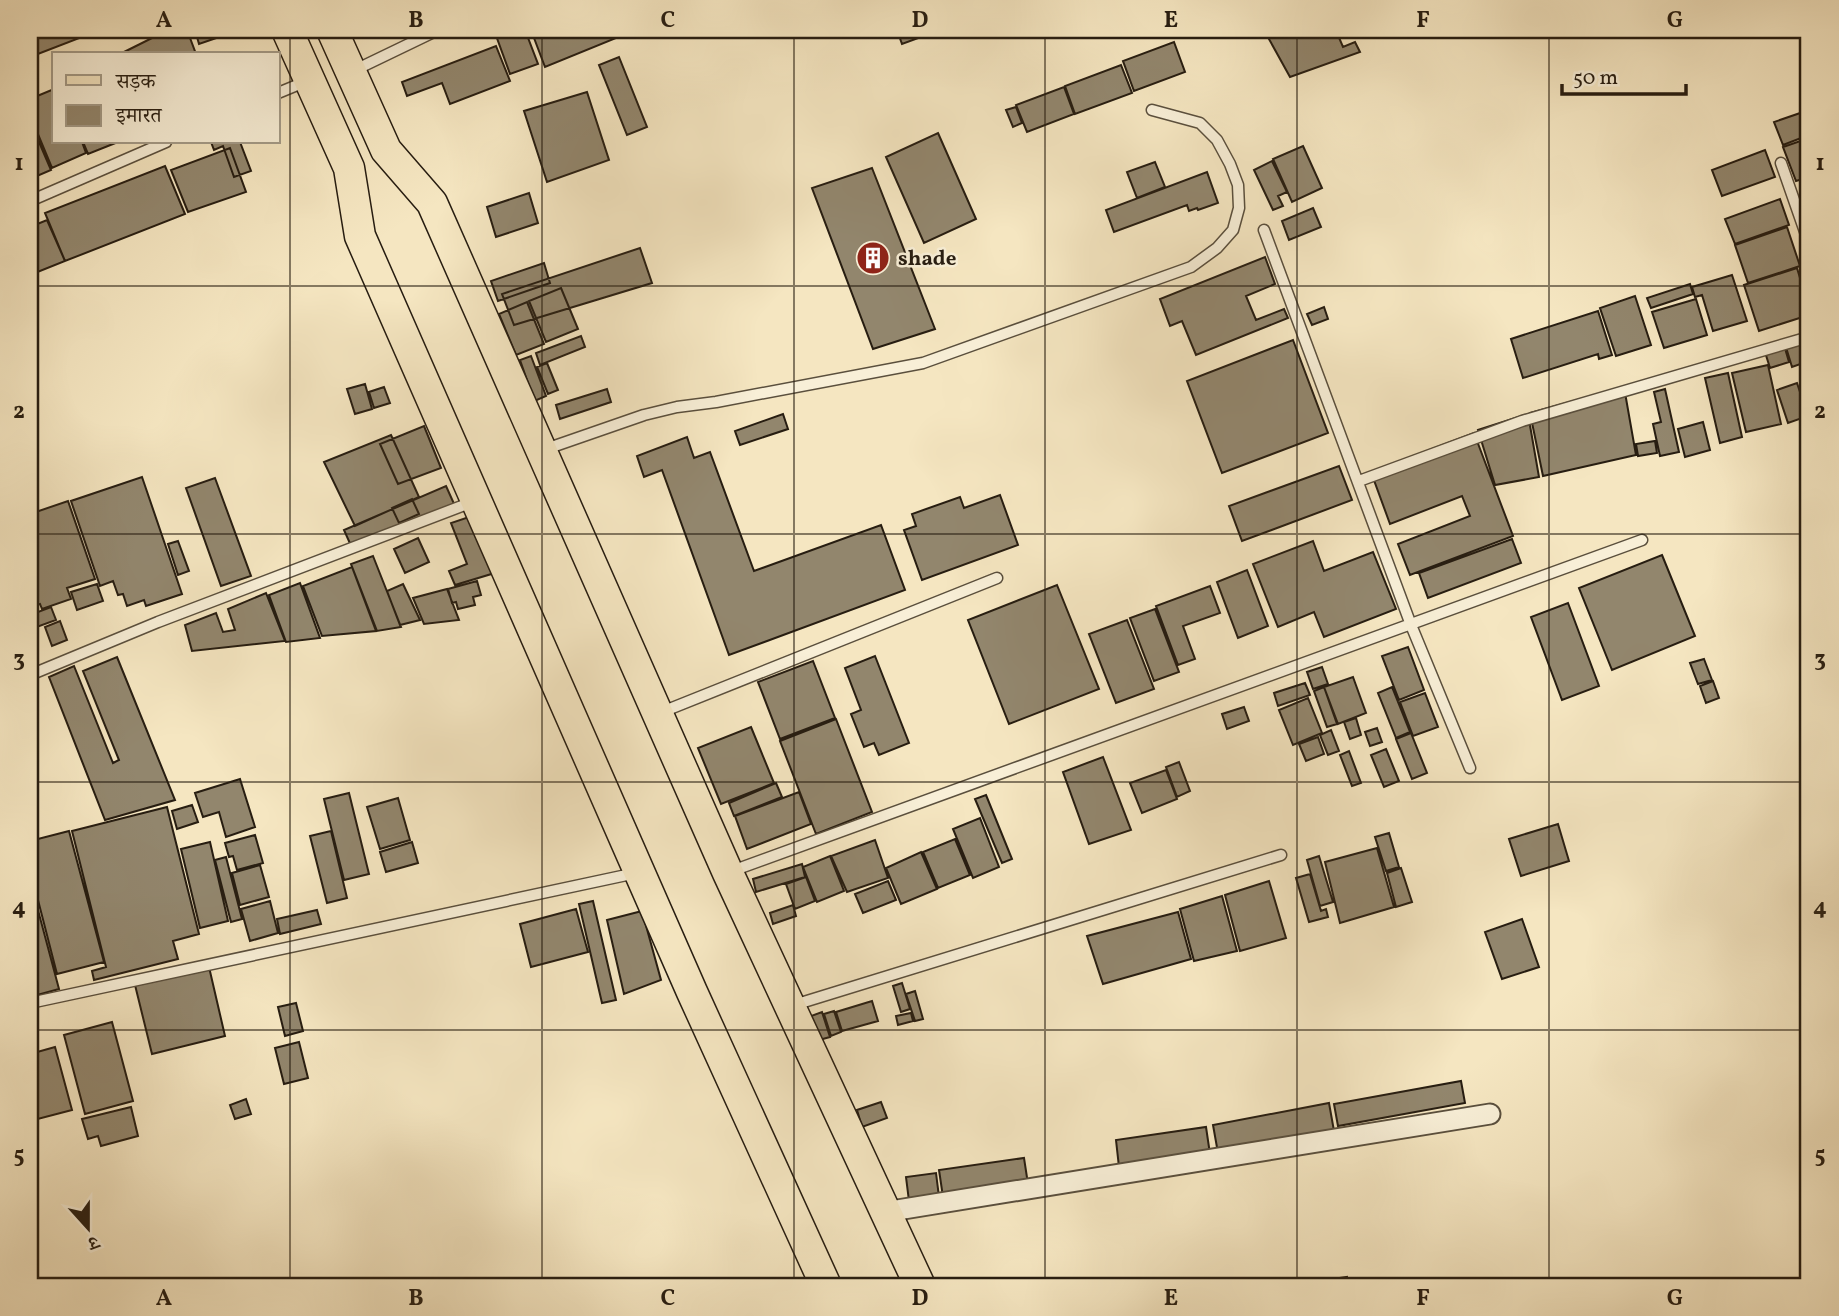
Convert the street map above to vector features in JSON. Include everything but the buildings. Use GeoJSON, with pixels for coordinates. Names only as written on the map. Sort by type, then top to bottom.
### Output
{"type":"FeatureCollection","features":[{"type":"Feature","properties":{"kind":"main road"},"geometry":{"type":"LineString","coordinates":[[287,30],[349,168],[360,236],[692,992],[826,1286]]}},
{"type":"Feature","properties":{"kind":"main road"},"geometry":{"type":"LineString","coordinates":[[332,30],[386,150],[432,203],[728,873],[920,1286]]}},
{"type":"Feature","properties":{"kind":"street"},"geometry":{"type":"LineString","coordinates":[[885,1212],[1490,1114]]}},
{"type":"Feature","properties":{"kind":"lane"},"geometry":{"type":"LineString","coordinates":[[351,72],[438,30]]}},
{"type":"Feature","properties":{"kind":"lane"},"geometry":{"type":"LineString","coordinates":[[280,92],[310,80]]}},
{"type":"Feature","properties":{"kind":"lane"},"geometry":{"type":"LineString","coordinates":[[542,451],[644,415],[923,363],[1191,267],[1217,248],[1233,230],[1239,208],[1238,186],[1217,140],[1200,123],[1152,110]]}},
{"type":"Feature","properties":{"kind":"lane"},"geometry":{"type":"LineString","coordinates":[[30,201],[161,144]]}},
{"type":"Feature","properties":{"kind":"lane"},"geometry":{"type":"LineString","coordinates":[[1781,163],[1809,243]]}},
{"type":"Feature","properties":{"kind":"lane"},"geometry":{"type":"LineString","coordinates":[[1264,230],[1412,625],[1471,768]]}},
{"type":"Feature","properties":{"kind":"lane"},"geometry":{"type":"LineString","coordinates":[[1359,481],[1522,421],[1809,337]]}},
{"type":"Feature","properties":{"kind":"lane"},"geometry":{"type":"LineString","coordinates":[[30,676],[171,617],[475,501]]}},
{"type":"Feature","properties":{"kind":"lane"},"geometry":{"type":"LineString","coordinates":[[728,873],[1642,540]]}},
{"type":"Feature","properties":{"kind":"lane"},"geometry":{"type":"LineString","coordinates":[[658,713],[997,578]]}},
{"type":"Feature","properties":{"kind":"lane"},"geometry":{"type":"LineString","coordinates":[[790,1007],[1281,855]]}},
{"type":"Feature","properties":{"kind":"lane"},"geometry":{"type":"LineString","coordinates":[[30,1003],[640,872]]}},
{"type":"Feature","properties":{"kind":"place","name":"shade"},"geometry":{"type":"Point","coordinates":[873,258]}}]}
